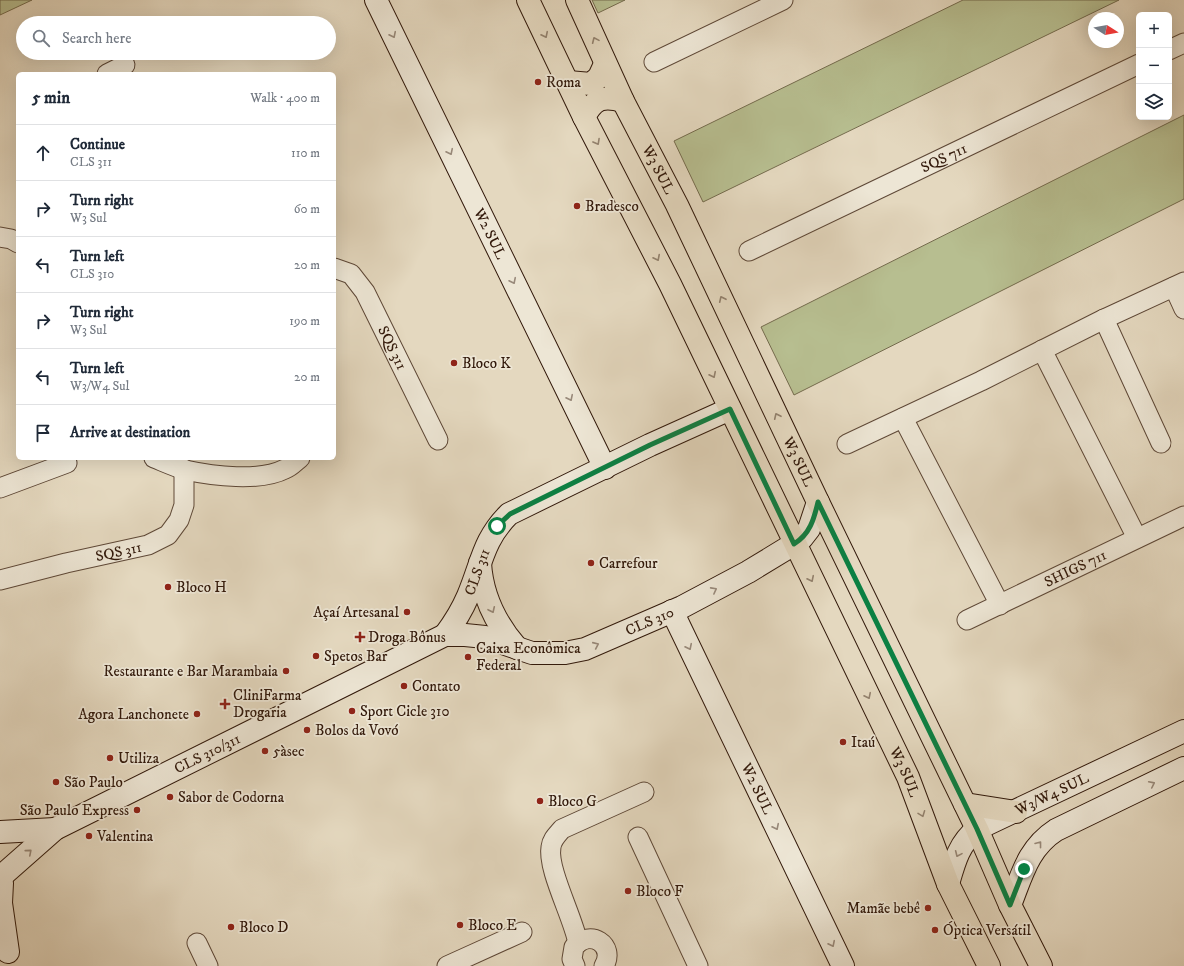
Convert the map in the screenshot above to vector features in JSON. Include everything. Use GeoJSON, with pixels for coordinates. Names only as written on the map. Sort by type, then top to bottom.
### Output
{"type":"FeatureCollection","features":[{"type":"Feature","properties":{"kind":"main road","name":"W3 SUL"},"geometry":{"type":"LineString","coordinates":[[528,0],[584,118],[670,284],[794,544],[908,777],[948,884],[989,966]]}},
{"type":"Feature","properties":{"kind":"main road","name":"W3 SUL"},"geometry":{"type":"LineString","coordinates":[[577,0],[605,64],[677,205],[818,502],[977,829],[1010,905],[1041,966]]}},
{"type":"Feature","properties":{"kind":"main road"},"geometry":{"type":"LineString","coordinates":[[568,82],[591,84],[599,77],[605,64]]}},
{"type":"Feature","properties":{"kind":"main road"},"geometry":{"type":"LineString","coordinates":[[584,118],[591,105],[600,99],[610,97],[623,101]]}},
{"type":"Feature","properties":{"kind":"main road"},"geometry":{"type":"LineString","coordinates":[[965,804],[1016,812]]}},
{"type":"Feature","properties":{"kind":"street","name":"W2 SUL"},"geometry":{"type":"LineString","coordinates":[[376,0],[605,468]]}},
{"type":"Feature","properties":{"kind":"street"},"geometry":{"type":"LineString","coordinates":[[654,62],[783,0]]}},
{"type":"Feature","properties":{"kind":"street"},"geometry":{"type":"LineString","coordinates":[[1172,49],[1184,43]]}},
{"type":"Feature","properties":{"kind":"street"},"geometry":{"type":"LineString","coordinates":[[111,72],[125,65]]}},
{"type":"Feature","properties":{"kind":"street","name":"SQS 711"},"geometry":{"type":"LineString","coordinates":[[749,252],[1136,65]]}},
{"type":"Feature","properties":{"kind":"street","name":"SQS 311"},"geometry":{"type":"LineString","coordinates":[[336,269],[351,274],[365,292],[438,440]]}},
{"type":"Feature","properties":{"kind":"street"},"geometry":{"type":"LineString","coordinates":[[847,444],[1179,284],[1184,309]]}},
{"type":"Feature","properties":{"kind":"street"},"geometry":{"type":"LineString","coordinates":[[1104,319],[1161,443]]}},
{"type":"Feature","properties":{"kind":"street"},"geometry":{"type":"LineString","coordinates":[[1042,350],[1137,538]]}},
{"type":"Feature","properties":{"kind":"street","name":"CLS 311"},"geometry":{"type":"LineString","coordinates":[[445,635],[460,614],[469,595],[480,559],[497,526],[510,514],[730,409]]}},
{"type":"Feature","properties":{"kind":"street"},"geometry":{"type":"LineString","coordinates":[[903,418],[1000,605]]}},
{"type":"Feature","properties":{"kind":"street"},"geometry":{"type":"LineString","coordinates":[[159,460],[184,469],[205,474],[237,476],[267,466],[286,469],[297,460]]}},
{"type":"Feature","properties":{"kind":"street"},"geometry":{"type":"LineString","coordinates":[[0,488],[67,463]]}},
{"type":"Feature","properties":{"kind":"street","name":"SQS 311"},"geometry":{"type":"LineString","coordinates":[[0,580],[66,563],[148,545],[168,534],[180,520],[184,505],[184,469]]}},
{"type":"Feature","properties":{"kind":"street","name":"CLS 310"},"geometry":{"type":"LineString","coordinates":[[445,635],[465,634],[485,637],[532,653],[565,653],[585,649],[672,611],[748,572],[794,544],[802,538],[809,529],[818,502]]}},
{"type":"Feature","properties":{"kind":"street","name":"SHIGS 711"},"geometry":{"type":"LineString","coordinates":[[967,620],[1184,516]]}},
{"type":"Feature","properties":{"kind":"street"},"geometry":{"type":"LineString","coordinates":[[480,559],[483,587],[489,604],[505,634],[517,648]]}},
{"type":"Feature","properties":{"kind":"street","name":"W2 SUL"},"geometry":{"type":"LineString","coordinates":[[672,611],[843,966]]}},
{"type":"Feature","properties":{"kind":"street","name":"CLS 310/311"},"geometry":{"type":"LineString","coordinates":[[1,875],[55,829],[445,635]]}},
{"type":"Feature","properties":{"kind":"street","name":"W3/W4 SUL"},"geometry":{"type":"LineString","coordinates":[[948,884],[953,866],[962,846],[977,829],[1183,733]]}},
{"type":"Feature","properties":{"kind":"street"},"geometry":{"type":"LineString","coordinates":[[1010,905],[1029,856],[1044,838],[1056,830],[1184,768]]}},
{"type":"Feature","properties":{"kind":"street"},"geometry":{"type":"LineString","coordinates":[[605,966],[608,957],[606,949],[601,942],[576,954],[567,906],[550,861],[551,846],[554,837],[562,829],[644,792]]}},
{"type":"Feature","properties":{"kind":"street","name":"CLS 310/311"},"geometry":{"type":"LineString","coordinates":[[0,832],[55,829]]}},
{"type":"Feature","properties":{"kind":"street"},"geometry":{"type":"LineString","coordinates":[[638,837],[698,966]]}},
{"type":"Feature","properties":{"kind":"street"},"geometry":{"type":"LineString","coordinates":[[1,875],[1,903],[8,952]]}},
{"type":"Feature","properties":{"kind":"street"},"geometry":{"type":"LineString","coordinates":[[447,966],[522,932]]}},
{"type":"Feature","properties":{"kind":"street"},"geometry":{"type":"LineString","coordinates":[[197,944],[208,966]]}},
{"type":"Feature","properties":{"kind":"green space"},"geometry":{"type":"Polygon","coordinates":[[[0,0],[32,0],[0,15],[0,0]]]}},
{"type":"Feature","properties":{"kind":"green space"},"geometry":{"type":"Polygon","coordinates":[[[592,0],[625,0],[598,13],[592,0]]]}},
{"type":"Feature","properties":{"kind":"green space"},"geometry":{"type":"Polygon","coordinates":[[[963,0],[1119,0],[1094,12],[1088,12],[1088,15],[703,202],[674,141],[963,0]]]}},
{"type":"Feature","properties":{"kind":"green space"},"geometry":{"type":"Polygon","coordinates":[[[1184,115],[1184,199],[794,395],[761,327],[1184,115]]]}},
{"type":"Feature","properties":{"kind":"place","name":"Roma"},"geometry":{"type":"Point","coordinates":[538,82]}},
{"type":"Feature","properties":{"kind":"place","name":"Bradesco"},"geometry":{"type":"Point","coordinates":[577,206]}},
{"type":"Feature","properties":{"kind":"place","name":"Bloco K"},"geometry":{"type":"Point","coordinates":[454,363]}},
{"type":"Feature","properties":{"kind":"place","name":"Carrefour"},"geometry":{"type":"Point","coordinates":[591,563]}},
{"type":"Feature","properties":{"kind":"place","name":"Bloco H"},"geometry":{"type":"Point","coordinates":[168,587]}},
{"type":"Feature","properties":{"kind":"place","name":"Açaí Artesanal"},"geometry":{"type":"Point","coordinates":[407,612]}},
{"type":"Feature","properties":{"kind":"place","name":"Droga Bônus"},"geometry":{"type":"Point","coordinates":[360,637]}},
{"type":"Feature","properties":{"kind":"place","name":"Spetos Bar"},"geometry":{"type":"Point","coordinates":[316,656]}},
{"type":"Feature","properties":{"kind":"place","name":"Caixa Econômica Federal"},"geometry":{"type":"Point","coordinates":[468,657]}},
{"type":"Feature","properties":{"kind":"place","name":"Restaurante e Bar Marambaia"},"geometry":{"type":"Point","coordinates":[286,671]}},
{"type":"Feature","properties":{"kind":"place","name":"Contato"},"geometry":{"type":"Point","coordinates":[404,686]}},
{"type":"Feature","properties":{"kind":"place","name":"CliniFarma Drogaria"},"geometry":{"type":"Point","coordinates":[225,704]}},
{"type":"Feature","properties":{"kind":"place","name":"Sport Cicle 310"},"geometry":{"type":"Point","coordinates":[352,711]}},
{"type":"Feature","properties":{"kind":"place","name":"Agora Lanchonete"},"geometry":{"type":"Point","coordinates":[197,714]}},
{"type":"Feature","properties":{"kind":"place","name":"Bolos da Vovó"},"geometry":{"type":"Point","coordinates":[307,730]}},
{"type":"Feature","properties":{"kind":"place","name":"Itaú"},"geometry":{"type":"Point","coordinates":[843,742]}},
{"type":"Feature","properties":{"kind":"place","name":"5àsec"},"geometry":{"type":"Point","coordinates":[265,751]}},
{"type":"Feature","properties":{"kind":"place","name":"Utiliza"},"geometry":{"type":"Point","coordinates":[110,758]}},
{"type":"Feature","properties":{"kind":"place","name":"São Paulo"},"geometry":{"type":"Point","coordinates":[56,782]}},
{"type":"Feature","properties":{"kind":"place","name":"Sabor de Codorna"},"geometry":{"type":"Point","coordinates":[170,797]}},
{"type":"Feature","properties":{"kind":"place","name":"Bloco G"},"geometry":{"type":"Point","coordinates":[540,801]}},
{"type":"Feature","properties":{"kind":"place","name":"São Paulo Express"},"geometry":{"type":"Point","coordinates":[137,810]}},
{"type":"Feature","properties":{"kind":"place","name":"Valentina"},"geometry":{"type":"Point","coordinates":[89,836]}},
{"type":"Feature","properties":{"kind":"place","name":"Bloco F"},"geometry":{"type":"Point","coordinates":[628,891]}},
{"type":"Feature","properties":{"kind":"place","name":"Mamãe bebê"},"geometry":{"type":"Point","coordinates":[928,908]}},
{"type":"Feature","properties":{"kind":"place","name":"Bloco E"},"geometry":{"type":"Point","coordinates":[460,925]}},
{"type":"Feature","properties":{"kind":"place","name":"Bloco D"},"geometry":{"type":"Point","coordinates":[231,927]}},
{"type":"Feature","properties":{"kind":"place","name":"Óptica Versátil"},"geometry":{"type":"Point","coordinates":[935,930]}},
{"type":"Feature","properties":{"kind":"route"},"geometry":{"type":"LineString","coordinates":[[497,526],[510,514],[650,445],[730,409],[794,544],[806,534],[813,523],[818,502],[977,829],[1010,905],[1024,869]]}}]}
